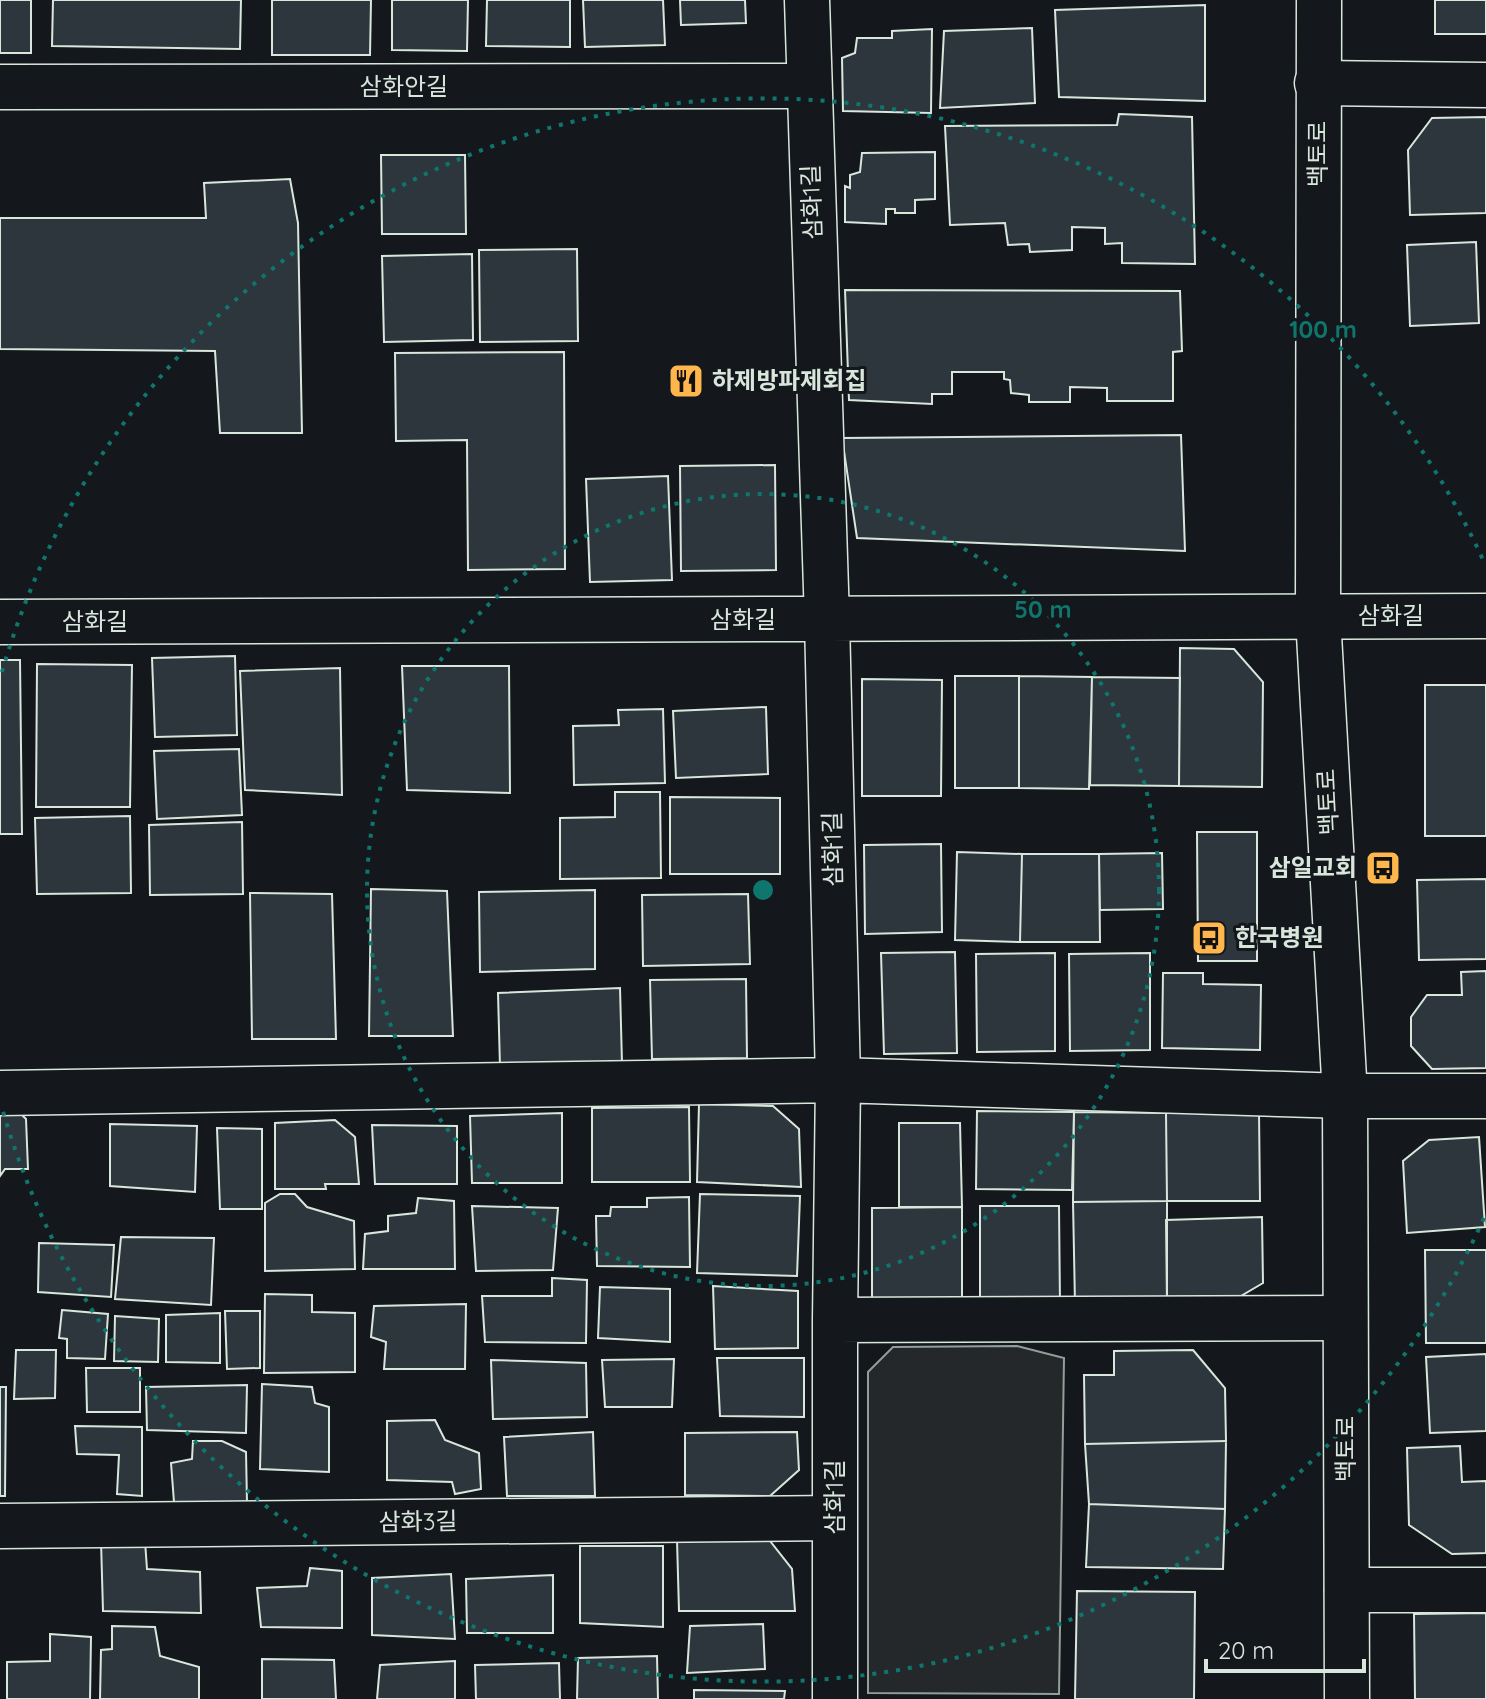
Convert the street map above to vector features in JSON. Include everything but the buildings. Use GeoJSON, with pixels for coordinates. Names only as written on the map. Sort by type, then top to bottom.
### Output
{"type":"FeatureCollection","features":[{"type":"Feature","properties":{"kind":"street","name":"삼화1길"},"geometry":{"type":"LineString","coordinates":[[807,0],[838,1080],[835,1699]]}},
{"type":"Feature","properties":{"kind":"street","name":"백토로"},"geometry":{"type":"LineString","coordinates":[[1319,0],[1318,617],[1345,1096],[1347,1699]]}},
{"type":"Feature","properties":{"kind":"street"},"geometry":{"type":"LineString","coordinates":[[1317,83],[1486,85]]}},
{"type":"Feature","properties":{"kind":"street","name":"삼화안길"},"geometry":{"type":"LineString","coordinates":[[0,87],[808,86]]}},
{"type":"Feature","properties":{"kind":"street","name":"삼화길"},"geometry":{"type":"LineString","coordinates":[[0,622],[1486,616]]}},
{"type":"Feature","properties":{"kind":"street"},"geometry":{"type":"LineString","coordinates":[[0,1093],[838,1080],[1345,1096],[1486,1096]]}},
{"type":"Feature","properties":{"kind":"street"},"geometry":{"type":"LineString","coordinates":[[835,1320],[1345,1318]]}},
{"type":"Feature","properties":{"kind":"street","name":"삼화3길"},"geometry":{"type":"LineString","coordinates":[[0,1526],[835,1518]]}},
{"type":"Feature","properties":{"kind":"street"},"geometry":{"type":"LineString","coordinates":[[1347,1590],[1486,1590]]}},
{"type":"Feature","properties":{"kind":"shaded area"},"geometry":{"type":"Polygon","coordinates":[[[1017,1346],[1064,1358],[1059,1694],[868,1693],[868,1372],[893,1347],[1017,1346]]]}},
{"type":"Feature","properties":{"kind":"place","name":"하제방파제회집"},"geometry":{"type":"Point","coordinates":[686,381]}},
{"type":"Feature","properties":{"kind":"place","name":"삼일교회"},"geometry":{"type":"Point","coordinates":[1383,868]}},
{"type":"Feature","properties":{"kind":"place","name":"한국병원"},"geometry":{"type":"Point","coordinates":[1209,938]}}]}
